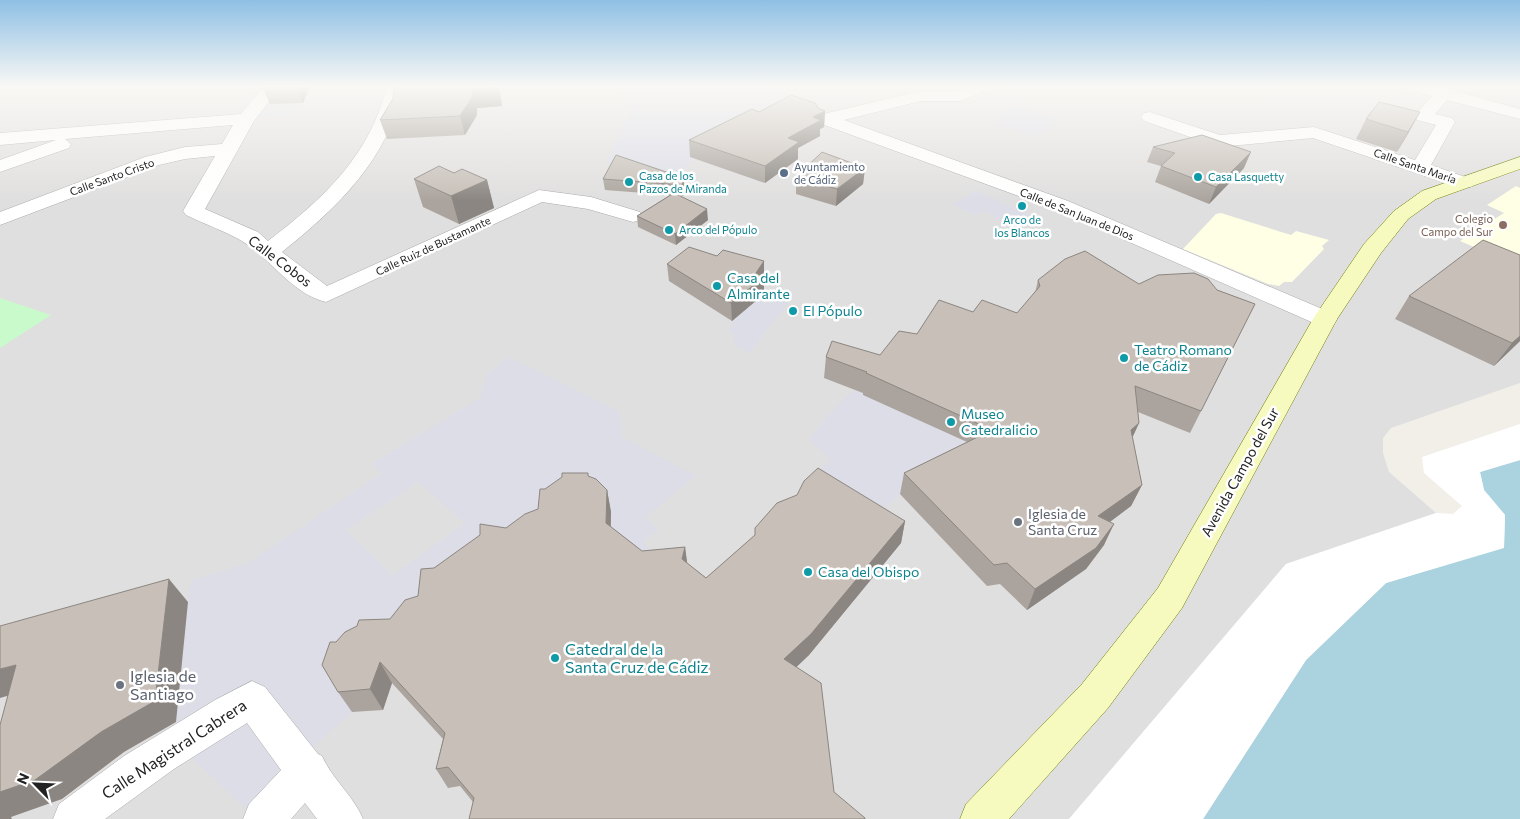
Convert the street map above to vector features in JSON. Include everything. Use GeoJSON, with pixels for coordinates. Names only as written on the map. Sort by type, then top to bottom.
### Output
{"type":"FeatureCollection","features":[{"type":"Feature","properties":{"kind":"street"},"geometry":{"type":"LineString","coordinates":[[0,139],[182,124]]}},
{"type":"Feature","properties":{"kind":"street"},"geometry":{"type":"LineString","coordinates":[[228,148],[243,124]]}},
{"type":"Feature","properties":{"kind":"street"},"geometry":{"type":"LineString","coordinates":[[269,251],[310,219],[345,183],[386,124]]}},
{"type":"Feature","properties":{"kind":"street","name":"Calle de San Juan de Dios"},"geometry":{"type":"LineString","coordinates":[[839,124],[1060,205],[1325,318]]}},
{"type":"Feature","properties":{"kind":"street","name":"Calle Santa María"},"geometry":{"type":"LineString","coordinates":[[1171,124],[1219,141],[1314,132],[1464,182]]}},
{"type":"Feature","properties":{"kind":"street"},"geometry":{"type":"LineString","coordinates":[[1421,167],[1445,124]]}},
{"type":"Feature","properties":{"kind":"street"},"geometry":{"type":"LineString","coordinates":[[0,166],[99,131]]}},
{"type":"Feature","properties":{"kind":"street","name":"Calle Cobos"},"geometry":{"type":"LineString","coordinates":[[228,148],[193,211],[250,237],[301,279],[326,295]]}},
{"type":"Feature","properties":{"kind":"street","name":"Calle Santo Cristo"},"geometry":{"type":"LineString","coordinates":[[0,220],[152,162],[185,153],[228,148]]}},
{"type":"Feature","properties":{"kind":"street","name":"Avenida Campo del Sur"},"geometry":{"type":"LineString","coordinates":[[981,819],[1095,696],[1170,598],[1325,318],[1372,249],[1401,215],[1429,195],[1520,163]]}},
{"type":"Feature","properties":{"kind":"street","name":"Calle Ruiz de Bustamante"},"geometry":{"type":"LineString","coordinates":[[326,295],[539,196],[591,203],[633,216]]}},
{"type":"Feature","properties":{"kind":"street","name":"Calle Magistral Cabrera"},"geometry":{"type":"LineString","coordinates":[[74,819],[106,790],[178,743],[252,699],[308,770]]}},
{"type":"Feature","properties":{"kind":"street"},"geometry":{"type":"LineString","coordinates":[[264,819],[308,770],[342,819]]}},
{"type":"Feature","properties":{"kind":"shaded area"},"geometry":{"type":"Polygon","coordinates":[[[0,124],[1520,124],[1520,383],[1391,428],[1383,438],[1383,453],[1389,472],[1436,513],[1286,564],[1069,819],[0,819],[0,124]]]}},
{"type":"Feature","properties":{"kind":"shaded area"},"geometry":{"type":"Polygon","coordinates":[[[624,124],[751,124],[690,157],[691,164],[671,177],[606,162],[624,124]]]}},
{"type":"Feature","properties":{"kind":"shaded area"},"geometry":{"type":"Polygon","coordinates":[[[1053,124],[1042,133],[1034,135],[1001,125],[994,125],[1053,124]]]}},
{"type":"Feature","properties":{"kind":"shaded area","name":"Colegio Campo del Sur"},"geometry":{"type":"Polygon","coordinates":[[[1516,186],[1520,188],[1520,267],[1460,241],[1504,213],[1487,205],[1516,186]]]}},
{"type":"Feature","properties":{"kind":"shaded area"},"geometry":{"type":"Polygon","coordinates":[[[976,190],[1036,218],[1017,229],[987,212],[976,215],[953,205],[976,190]]]}},
{"type":"Feature","properties":{"kind":"shaded area"},"geometry":{"type":"Polygon","coordinates":[[[1221,213],[1291,235],[1296,231],[1329,240],[1322,246],[1324,249],[1292,282],[1284,282],[1279,286],[1268,284],[1183,249],[1216,214],[1221,213]]]}},
{"type":"Feature","properties":{"kind":"shaded area"},"geometry":{"type":"Polygon","coordinates":[[[778,288],[795,294],[749,353],[733,345],[735,340],[733,333],[727,330],[733,326],[732,321],[764,294],[778,288]]]}},
{"type":"Feature","properties":{"kind":"shaded area"},"geometry":{"type":"Polygon","coordinates":[[[508,358],[519,362],[617,410],[621,420],[622,437],[696,476],[646,517],[659,530],[643,541],[650,550],[634,563],[611,527],[611,507],[607,507],[344,663],[335,691],[340,691],[354,706],[351,713],[299,759],[250,813],[179,746],[175,735],[189,590],[192,580],[248,563],[382,473],[371,464],[480,398],[487,374],[508,358]],[[418,482],[346,530],[393,575],[465,523],[418,482]]]}},
{"type":"Feature","properties":{"kind":"shaded area"},"geometry":{"type":"Polygon","coordinates":[[[855,390],[960,439],[993,446],[900,494],[870,524],[813,476],[831,459],[810,441],[811,436],[843,399],[855,390]]]}},
{"type":"Feature","properties":{"kind":"green space"},"geometry":{"type":"Polygon","coordinates":[[[0,298],[51,315],[0,348],[0,298]]]}},
{"type":"Feature","properties":{"kind":"water"},"geometry":{"type":"Polygon","coordinates":[[[1520,460],[1520,819],[1203,819],[1306,660],[1386,583],[1504,547],[1505,515],[1484,490],[1480,472],[1520,460]]]}},
{"type":"Feature","properties":{"kind":"pier"},"geometry":{"type":"Polygon","coordinates":[[[1520,424],[1520,460],[1480,472],[1484,490],[1505,515],[1504,548],[1386,583],[1306,660],[1203,819],[1069,819],[1286,564],[1436,513],[1453,514],[1462,506],[1424,473],[1422,457],[1520,424]]]}},
{"type":"Feature","properties":{"kind":"building"},"geometry":{"type":"Polygon","coordinates":[[[721,124],[813,124],[788,138],[799,142],[765,166],[689,140],[721,124]]]}},
{"type":"Feature","properties":{"kind":"building"},"geometry":{"type":"Polygon","coordinates":[[[1383,124],[1413,124],[1408,132],[1383,124]]]}},
{"type":"Feature","properties":{"kind":"building"},"geometry":{"type":"Polygon","coordinates":[[[1202,135],[1251,152],[1216,187],[1161,166],[1175,153],[1153,147],[1202,135]]]}},
{"type":"Feature","properties":{"kind":"building"},"geometry":{"type":"Polygon","coordinates":[[[822,152],[865,168],[837,189],[796,177],[822,152]]]}},
{"type":"Feature","properties":{"kind":"building"},"geometry":{"type":"Polygon","coordinates":[[[616,155],[684,178],[682,185],[603,179],[616,155]]]}},
{"type":"Feature","properties":{"kind":"building"},"geometry":{"type":"Polygon","coordinates":[[[439,166],[454,173],[462,169],[487,180],[451,196],[414,179],[439,166]]]}},
{"type":"Feature","properties":{"kind":"building"},"geometry":{"type":"Polygon","coordinates":[[[674,193],[707,209],[675,234],[637,216],[674,193]]]}},
{"type":"Feature","properties":{"kind":"building"},"geometry":{"type":"Polygon","coordinates":[[[1483,240],[1520,255],[1520,336],[1512,343],[1409,296],[1483,240]]]}},
{"type":"Feature","properties":{"kind":"building"},"geometry":{"type":"Polygon","coordinates":[[[689,247],[717,256],[723,250],[764,261],[756,273],[764,277],[731,303],[667,264],[689,247]]]}},
{"type":"Feature","properties":{"kind":"building"},"geometry":{"type":"Polygon","coordinates":[[[1085,251],[1139,284],[1158,275],[1194,273],[1208,279],[1217,290],[1255,304],[1201,411],[1135,386],[1139,423],[1131,430],[1142,485],[1098,516],[1114,524],[1096,548],[1035,589],[1007,563],[994,565],[904,473],[992,430],[867,372],[826,357],[832,341],[880,355],[899,331],[917,334],[939,300],[973,312],[982,300],[1017,313],[1040,286],[1038,280],[1065,259],[1085,251]]]}},
{"type":"Feature","properties":{"kind":"building","name":"Catedral de la Santa Cruz de Cádiz"},"geometry":{"type":"Polygon","coordinates":[[[818,468],[905,521],[811,634],[784,659],[821,683],[834,792],[865,819],[469,819],[474,798],[448,767],[436,769],[445,733],[380,662],[370,689],[338,692],[322,665],[330,642],[336,642],[345,632],[357,626],[359,620],[390,619],[405,600],[418,596],[421,569],[434,568],[480,535],[480,524],[506,528],[525,514],[538,509],[540,489],[545,489],[562,477],[562,473],[588,473],[588,476],[596,479],[607,490],[606,523],[642,551],[685,547],[682,559],[706,578],[755,535],[755,528],[777,503],[797,495],[804,481],[818,468]]]}},
{"type":"Feature","properties":{"kind":"building"},"geometry":{"type":"Polygon","coordinates":[[[169,579],[155,701],[101,732],[35,780],[0,792],[0,725],[16,665],[0,669],[0,626],[169,579]]]}},
{"type":"Feature","properties":{"kind":"place","name":"Ayuntamiento de Cádiz"},"geometry":{"type":"Point","coordinates":[784,173]}},
{"type":"Feature","properties":{"kind":"place","name":"Casa Lasquetty"},"geometry":{"type":"Point","coordinates":[1198,177]}},
{"type":"Feature","properties":{"kind":"place","name":"Casa de los Pazos de Miranda"},"geometry":{"type":"Point","coordinates":[629,182]}},
{"type":"Feature","properties":{"kind":"place","name":"Arco de los Blancos"},"geometry":{"type":"Point","coordinates":[1022,206]}},
{"type":"Feature","properties":{"kind":"place","name":"Colegio Campo del Sur"},"geometry":{"type":"Point","coordinates":[1503,225]}},
{"type":"Feature","properties":{"kind":"place","name":"Arco del Pópulo"},"geometry":{"type":"Point","coordinates":[669,230]}},
{"type":"Feature","properties":{"kind":"place","name":"Casa del Almirante"},"geometry":{"type":"Point","coordinates":[717,286]}},
{"type":"Feature","properties":{"kind":"place","name":"El Pópulo"},"geometry":{"type":"Point","coordinates":[793,311]}},
{"type":"Feature","properties":{"kind":"place","name":"Teatro Romano de Cádiz"},"geometry":{"type":"Point","coordinates":[1124,358]}},
{"type":"Feature","properties":{"kind":"place","name":"Museo Catedralicio"},"geometry":{"type":"Point","coordinates":[951,422]}},
{"type":"Feature","properties":{"kind":"place","name":"Iglesia de Santa Cruz"},"geometry":{"type":"Point","coordinates":[1018,522]}},
{"type":"Feature","properties":{"kind":"place","name":"Casa del Obispo"},"geometry":{"type":"Point","coordinates":[808,572]}},
{"type":"Feature","properties":{"kind":"place","name":"Catedral de la Santa Cruz de Cádiz"},"geometry":{"type":"Point","coordinates":[555,658]}},
{"type":"Feature","properties":{"kind":"place","name":"Iglesia de Santiago"},"geometry":{"type":"Point","coordinates":[120,685]}}]}
